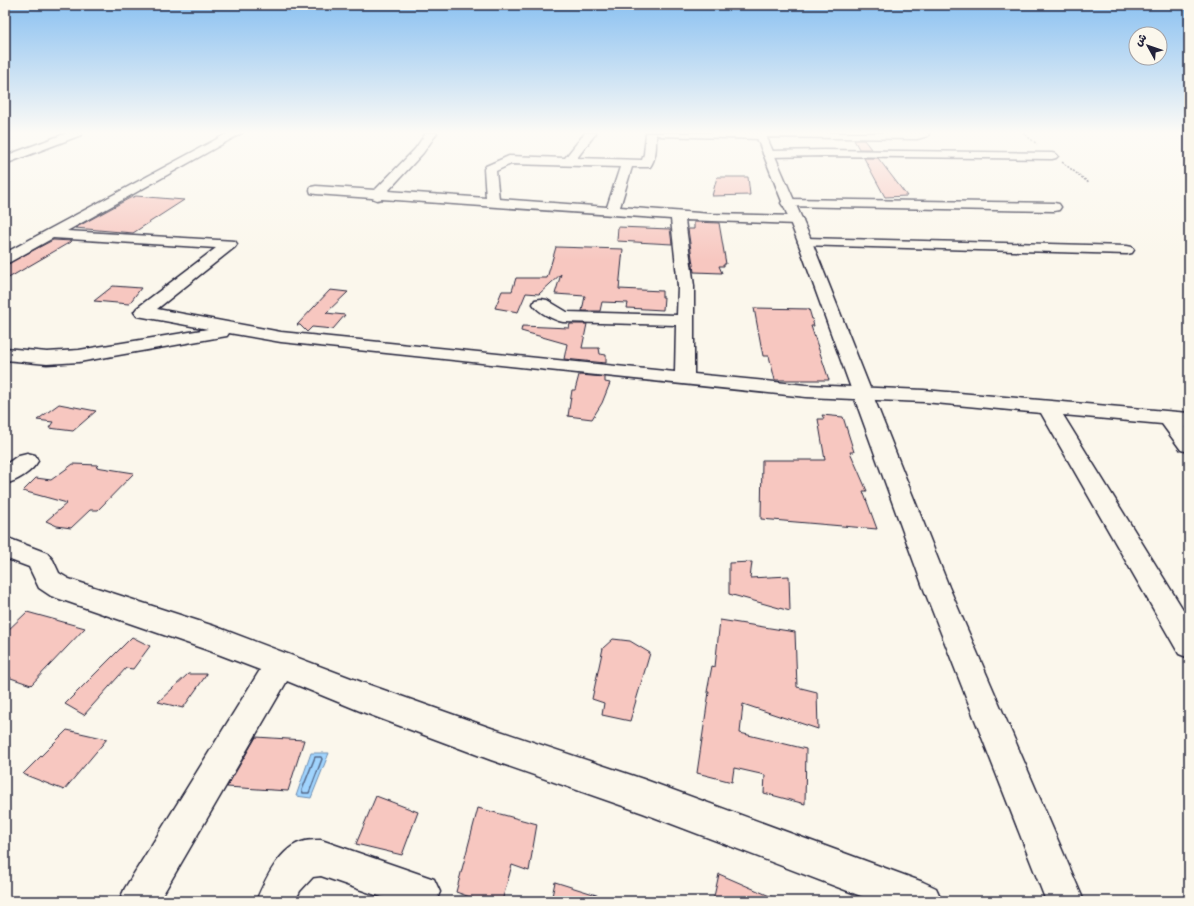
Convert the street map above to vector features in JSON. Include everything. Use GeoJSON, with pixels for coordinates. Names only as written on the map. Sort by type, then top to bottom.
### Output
{"type":"FeatureCollection","features":[{"type":"Feature","properties":{"kind":"street"},"geometry":{"type":"LineString","coordinates":[[5,258],[157,175]]}},
{"type":"Feature","properties":{"kind":"street"},"geometry":{"type":"LineString","coordinates":[[377,196],[396,175]]}},
{"type":"Feature","properties":{"kind":"street"},"geometry":{"type":"LineString","coordinates":[[491,175],[493,203]]}},
{"type":"Feature","properties":{"kind":"street"},"geometry":{"type":"LineString","coordinates":[[612,212],[623,175]]}},
{"type":"Feature","properties":{"kind":"street"},"geometry":{"type":"LineString","coordinates":[[777,175],[939,594],[1065,901]]}},
{"type":"Feature","properties":{"kind":"street"},"geometry":{"type":"LineString","coordinates":[[316,190],[377,196],[739,220],[792,212],[1054,207]]}},
{"type":"Feature","properties":{"kind":"street"},"geometry":{"type":"LineString","coordinates":[[678,216],[686,286],[684,379]]}},
{"type":"Feature","properties":{"kind":"street"},"geometry":{"type":"LineString","coordinates":[[50,234],[230,244],[143,312],[282,337],[806,391],[924,396],[1048,406],[1189,420]]}},
{"type":"Feature","properties":{"kind":"street"},"geometry":{"type":"LineString","coordinates":[[804,242],[1127,250]]}},
{"type":"Feature","properties":{"kind":"street"},"geometry":{"type":"LineString","coordinates":[[541,304],[563,317],[686,320]]}},
{"type":"Feature","properties":{"kind":"street"},"geometry":{"type":"LineString","coordinates":[[5,354],[47,358],[79,356],[240,329]]}},
{"type":"Feature","properties":{"kind":"street"},"geometry":{"type":"LineString","coordinates":[[1048,406],[1189,645]]}},
{"type":"Feature","properties":{"kind":"street"},"geometry":{"type":"LineString","coordinates":[[1166,417],[1189,445]]}},
{"type":"Feature","properties":{"kind":"street"},"geometry":{"type":"LineString","coordinates":[[5,476],[27,461]]}},
{"type":"Feature","properties":{"kind":"street"},"geometry":{"type":"LineString","coordinates":[[5,547],[38,560],[44,568],[48,580],[60,588],[214,639],[360,696],[491,744],[643,796],[923,901]]}},
{"type":"Feature","properties":{"kind":"street"},"geometry":{"type":"LineString","coordinates":[[138,901],[280,665]]}},
{"type":"Feature","properties":{"kind":"street"},"geometry":{"type":"LineString","coordinates":[[275,901],[287,878],[305,859],[321,858],[421,892]]}},
{"type":"Feature","properties":{"kind":"water"},"geometry":{"type":"Polygon","coordinates":[[[311,753],[329,753],[311,798],[296,796],[311,753]]]}},
{"type":"Feature","properties":{"kind":"building"},"geometry":{"type":"Polygon","coordinates":[[[873,175],[891,175],[907,196],[885,197],[873,175]]]}},
{"type":"Feature","properties":{"kind":"building"},"geometry":{"type":"Polygon","coordinates":[[[717,177],[748,177],[750,195],[712,196],[717,177]]]}},
{"type":"Feature","properties":{"kind":"building"},"geometry":{"type":"Polygon","coordinates":[[[136,196],[184,200],[133,233],[75,228],[130,198],[136,196]]]}},
{"type":"Feature","properties":{"kind":"building"},"geometry":{"type":"Polygon","coordinates":[[[694,222],[719,223],[726,264],[724,264],[724,266],[719,266],[722,273],[694,272],[688,229],[694,229],[694,222]]]}},
{"type":"Feature","properties":{"kind":"building"},"geometry":{"type":"Polygon","coordinates":[[[618,227],[670,229],[672,244],[617,241],[618,227]]]}},
{"type":"Feature","properties":{"kind":"building"},"geometry":{"type":"Polygon","coordinates":[[[53,240],[72,241],[5,280],[5,265],[53,240]]]}},
{"type":"Feature","properties":{"kind":"building"},"geometry":{"type":"Polygon","coordinates":[[[556,247],[623,249],[619,289],[662,291],[662,297],[664,297],[663,310],[627,308],[628,303],[602,302],[600,311],[582,311],[585,296],[555,294],[561,274],[539,294],[526,293],[518,312],[495,308],[502,291],[512,291],[516,278],[547,278],[556,247]]]}},
{"type":"Feature","properties":{"kind":"building"},"geometry":{"type":"Polygon","coordinates":[[[113,286],[141,288],[129,304],[94,301],[113,286]]]}},
{"type":"Feature","properties":{"kind":"building"},"geometry":{"type":"Polygon","coordinates":[[[330,290],[348,292],[326,313],[345,315],[333,329],[312,327],[307,332],[300,325],[297,325],[330,290]]]}},
{"type":"Feature","properties":{"kind":"building"},"geometry":{"type":"Polygon","coordinates":[[[754,308],[809,309],[814,326],[811,326],[829,380],[775,380],[769,356],[763,356],[754,308]]]}},
{"type":"Feature","properties":{"kind":"building"},"geometry":{"type":"Polygon","coordinates":[[[570,324],[587,324],[582,348],[599,348],[600,354],[606,355],[606,363],[564,359],[567,344],[521,331],[522,326],[569,328],[570,324]]]}},
{"type":"Feature","properties":{"kind":"building"},"geometry":{"type":"Polygon","coordinates":[[[579,375],[605,377],[605,382],[610,383],[602,403],[592,419],[568,416],[572,390],[575,390],[579,375]]]}},
{"type":"Feature","properties":{"kind":"building"},"geometry":{"type":"Polygon","coordinates":[[[59,404],[96,411],[73,431],[49,428],[53,422],[37,420],[59,404]]]}},
{"type":"Feature","properties":{"kind":"building"},"geometry":{"type":"Polygon","coordinates":[[[822,415],[843,417],[854,452],[850,452],[867,491],[863,491],[877,529],[761,519],[762,460],[825,460],[818,419],[824,419],[822,415]]]}},
{"type":"Feature","properties":{"kind":"building"},"geometry":{"type":"Polygon","coordinates":[[[73,464],[98,465],[96,467],[134,473],[98,510],[90,510],[71,528],[57,526],[46,521],[67,503],[23,491],[36,478],[51,480],[73,464]]]}},
{"type":"Feature","properties":{"kind":"building"},"geometry":{"type":"Polygon","coordinates":[[[752,562],[750,578],[789,576],[790,611],[729,594],[729,563],[752,562]]]}},
{"type":"Feature","properties":{"kind":"building"},"geometry":{"type":"Polygon","coordinates":[[[27,612],[85,628],[31,685],[5,676],[5,633],[27,612]]]}},
{"type":"Feature","properties":{"kind":"building"},"geometry":{"type":"Polygon","coordinates":[[[720,620],[795,632],[797,687],[817,692],[818,729],[743,704],[740,733],[806,749],[805,804],[764,793],[765,775],[734,768],[732,782],[697,773],[709,692],[707,692],[712,666],[715,667],[720,620]]]}},
{"type":"Feature","properties":{"kind":"building"},"geometry":{"type":"Polygon","coordinates":[[[132,637],[150,646],[133,669],[126,668],[84,715],[65,704],[132,637]]]}},
{"type":"Feature","properties":{"kind":"building"},"geometry":{"type":"Polygon","coordinates":[[[613,639],[630,641],[650,653],[630,721],[602,715],[604,703],[592,699],[603,648],[613,639]]]}},
{"type":"Feature","properties":{"kind":"building"},"geometry":{"type":"Polygon","coordinates":[[[188,674],[207,674],[183,708],[158,702],[188,674]]]}},
{"type":"Feature","properties":{"kind":"building"},"geometry":{"type":"Polygon","coordinates":[[[67,730],[107,739],[64,790],[23,774],[67,730]]]}},
{"type":"Feature","properties":{"kind":"building"},"geometry":{"type":"Polygon","coordinates":[[[256,737],[304,740],[288,791],[227,787],[256,737]]]}},
{"type":"Feature","properties":{"kind":"building"},"geometry":{"type":"Polygon","coordinates":[[[376,796],[418,812],[402,855],[356,844],[376,796]]]}},
{"type":"Feature","properties":{"kind":"building"},"geometry":{"type":"Polygon","coordinates":[[[478,808],[537,824],[529,871],[512,865],[502,901],[481,901],[456,892],[478,808]]]}},
{"type":"Feature","properties":{"kind":"building"},"geometry":{"type":"Polygon","coordinates":[[[719,874],[781,901],[713,901],[719,874]]]}},
{"type":"Feature","properties":{"kind":"building"},"geometry":{"type":"Polygon","coordinates":[[[555,882],[606,898],[605,901],[551,901],[555,882]]]}}]}
